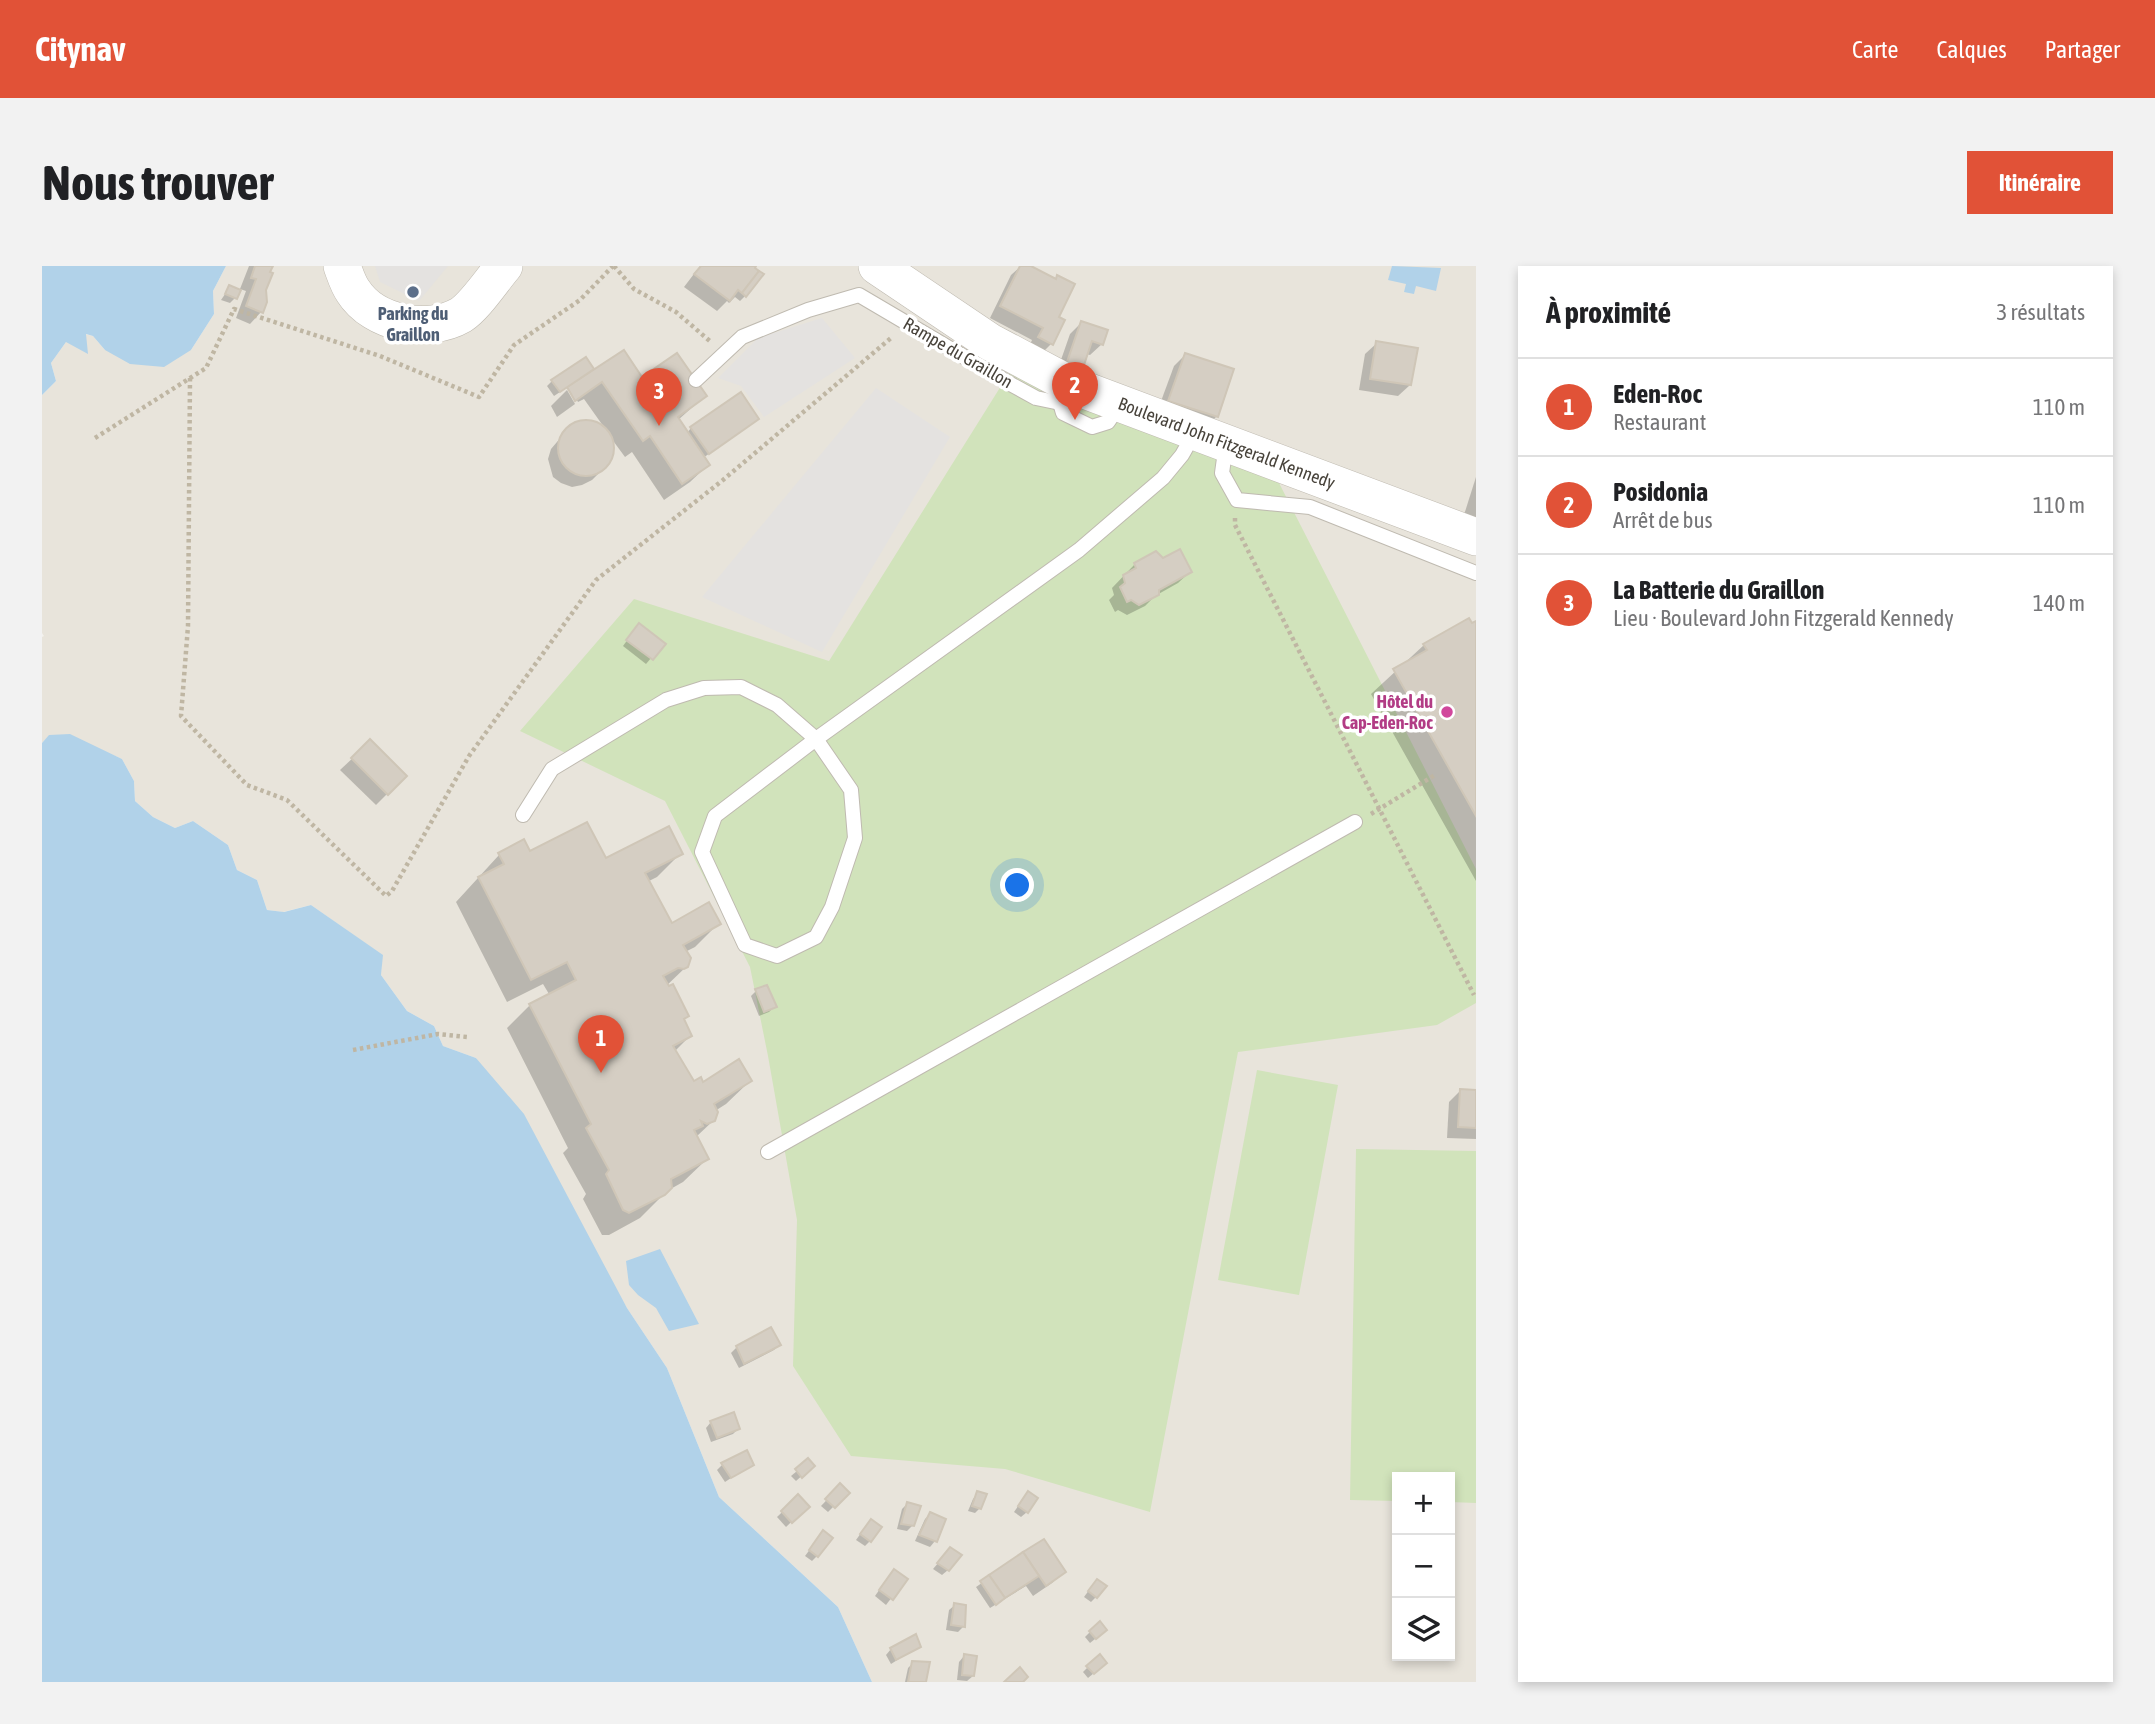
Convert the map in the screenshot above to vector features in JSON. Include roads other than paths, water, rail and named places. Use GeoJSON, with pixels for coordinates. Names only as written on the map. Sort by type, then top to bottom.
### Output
{"type":"FeatureCollection","features":[{"type":"Feature","properties":{"kind":"street"},"geometry":{"type":"LineString","coordinates":[[342,266],[354,292],[372,310],[393,320],[421,325],[444,323],[464,313],[504,266]]}},
{"type":"Feature","properties":{"kind":"street","name":"Boulevard John Fitzgerald Kennedy"},"geometry":{"type":"LineString","coordinates":[[868,280],[990,342],[1066,394],[1121,404],[1476,537]]}},
{"type":"Feature","properties":{"kind":"lane","name":"Rampe du Graillon"},"geometry":{"type":"LineString","coordinates":[[868,280],[908,324],[1005,381],[1036,398],[1066,394]]}},
{"type":"Feature","properties":{"kind":"lane"},"geometry":{"type":"LineString","coordinates":[[696,380],[743,337],[808,310],[868,280]]}},
{"type":"Feature","properties":{"kind":"lane"},"geometry":{"type":"LineString","coordinates":[[523,816],[552,769],[666,700],[704,688],[741,687],[777,705],[816,739],[850,790],[855,838],[832,907],[816,937],[777,956],[746,945],[702,852],[715,816],[816,739],[1079,550],[1163,478],[1182,455],[1211,437],[1222,473],[1237,500],[1310,507],[1476,573]]}},
{"type":"Feature","properties":{"kind":"lane"},"geometry":{"type":"LineString","coordinates":[[768,1152],[1355,822]]}},
{"type":"Feature","properties":{"kind":"water"},"geometry":{"type":"Polygon","coordinates":[[[42,266],[226,266],[213,291],[214,314],[191,350],[164,367],[130,364],[105,350],[93,336],[86,334],[88,354],[66,342],[51,363],[56,381],[42,395],[42,266]]]}},
{"type":"Feature","properties":{"kind":"water"},"geometry":{"type":"Polygon","coordinates":[[[1392,266],[1441,268],[1436,291],[1416,286],[1414,294],[1404,292],[1406,284],[1388,280],[1392,266]]]}},
{"type":"Feature","properties":{"kind":"water"},"geometry":{"type":"Polygon","coordinates":[[[70,734],[122,759],[134,781],[135,801],[153,817],[175,828],[193,821],[228,845],[237,870],[257,880],[267,910],[284,912],[311,905],[383,955],[381,975],[407,1011],[434,1026],[443,1046],[476,1058],[524,1114],[627,1308],[667,1368],[719,1497],[838,1607],[872,1682],[42,1682],[42,743],[49,735],[70,734]]]}},
{"type":"Feature","properties":{"kind":"water"},"geometry":{"type":"Polygon","coordinates":[[[660,1249],[699,1324],[669,1331],[656,1308],[629,1285],[626,1261],[660,1249]]]}},
{"type":"Feature","properties":{"kind":"place","name":"Parking du Graillon"},"geometry":{"type":"Point","coordinates":[413,292]}},
{"type":"Feature","properties":{"kind":"place","name":"Posidonia"},"geometry":{"type":"Point","coordinates":[1075,420]}},
{"type":"Feature","properties":{"kind":"place","name":"La Batterie du Graillon"},"geometry":{"type":"Point","coordinates":[659,426]}},
{"type":"Feature","properties":{"kind":"place","name":"Hôtel du Cap-Eden-Roc"},"geometry":{"type":"Point","coordinates":[1447,712]}},
{"type":"Feature","properties":{"kind":"place","name":"Eden-Roc"},"geometry":{"type":"Point","coordinates":[601,1073]}}]}
